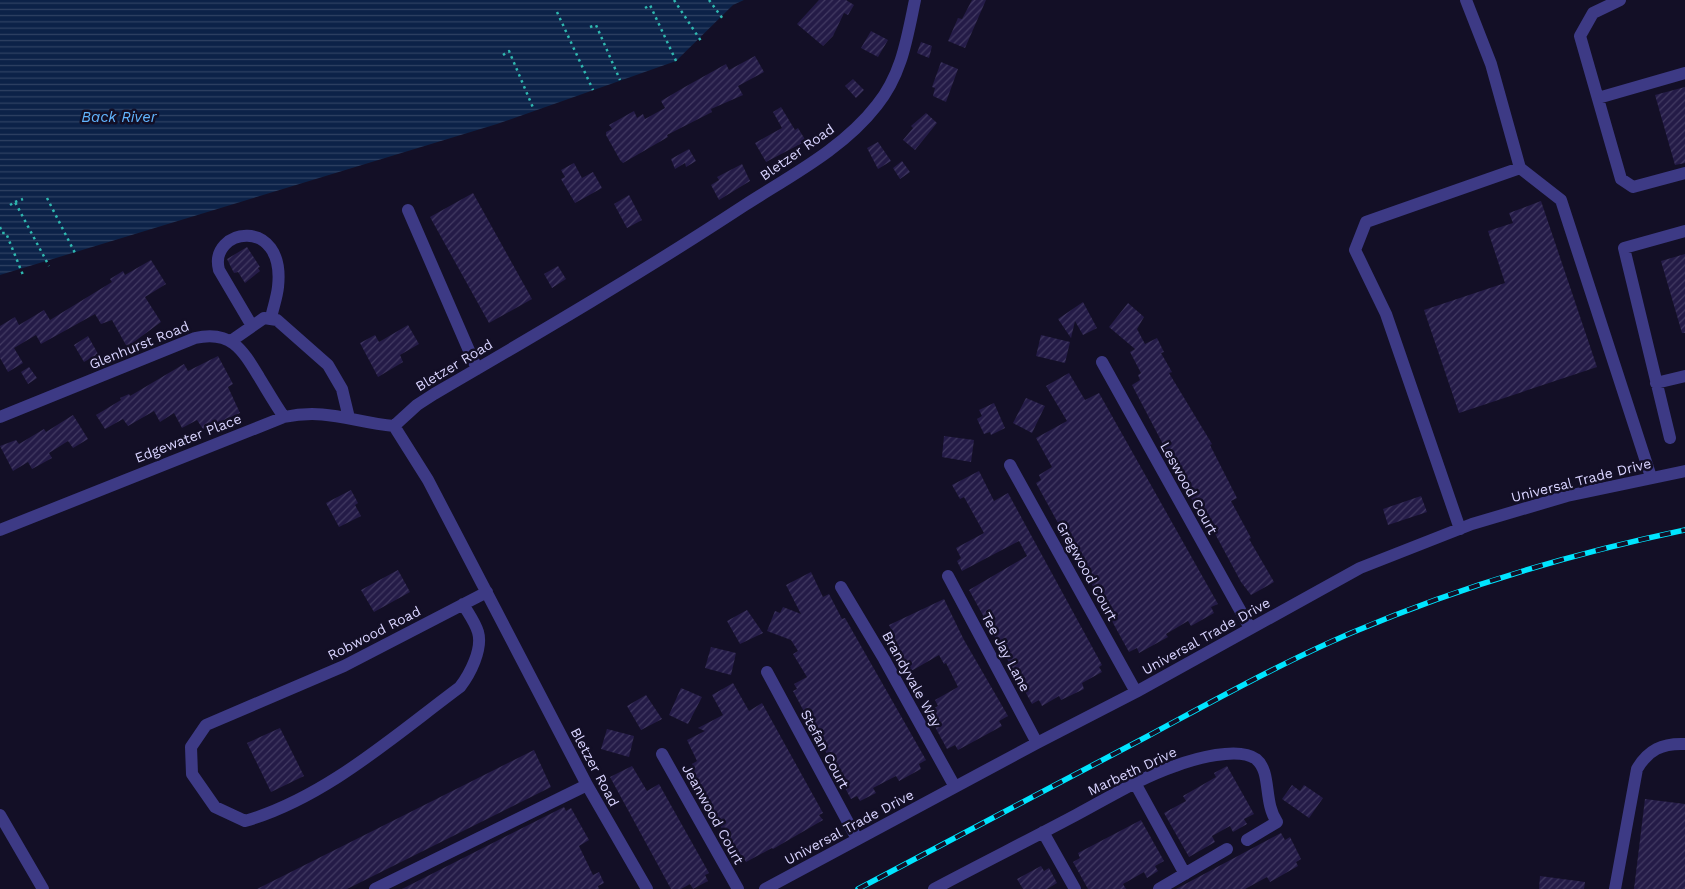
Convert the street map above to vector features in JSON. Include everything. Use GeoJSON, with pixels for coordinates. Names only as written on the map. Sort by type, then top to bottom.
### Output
{"type":"FeatureCollection","features":[{"type":"Feature","properties":{"kind":"street","name":"Bletzer Road"},"geometry":{"type":"LineString","coordinates":[[643,888],[586,785],[428,480],[394,426],[417,405],[595,300],[715,225],[841,141],[862,122],[890,87],[906,49],[915,0]]}},
{"type":"Feature","properties":{"kind":"street"},"geometry":{"type":"LineString","coordinates":[[1466,0],[1490,64],[1520,168],[1561,200],[1651,477]]}},
{"type":"Feature","properties":{"kind":"street"},"geometry":{"type":"LineString","coordinates":[[1620,0],[1593,13],[1580,36],[1622,179],[1633,188],[1685,173]]}},
{"type":"Feature","properties":{"kind":"street"},"geometry":{"type":"LineString","coordinates":[[1598,98],[1685,73]]}},
{"type":"Feature","properties":{"kind":"street"},"geometry":{"type":"LineString","coordinates":[[1460,528],[1386,314],[1355,250],[1366,222],[1520,168]]}},
{"type":"Feature","properties":{"kind":"street"},"geometry":{"type":"LineString","coordinates":[[408,210],[477,369]]}},
{"type":"Feature","properties":{"kind":"street"},"geometry":{"type":"LineString","coordinates":[[1670,438],[1624,248],[1685,232]]}},
{"type":"Feature","properties":{"kind":"street"},"geometry":{"type":"LineString","coordinates":[[252,326],[217,264],[224,245],[242,236],[256,235],[268,244],[273,252],[278,288],[270,318]]}},
{"type":"Feature","properties":{"kind":"street"},"geometry":{"type":"LineString","coordinates":[[284,417],[245,354],[231,341],[264,318],[277,320],[328,365],[342,389],[349,418]]}},
{"type":"Feature","properties":{"kind":"street","name":"Glenhurst Road"},"geometry":{"type":"LineString","coordinates":[[0,418],[195,338],[212,336],[231,341]]}},
{"type":"Feature","properties":{"kind":"street","name":"Leswood Court"},"geometry":{"type":"LineString","coordinates":[[1102,362],[1250,628]]}},
{"type":"Feature","properties":{"kind":"street"},"geometry":{"type":"LineString","coordinates":[[1656,383],[1685,376]]}},
{"type":"Feature","properties":{"kind":"street","name":"Edgewater Place"},"geometry":{"type":"LineString","coordinates":[[0,530],[284,417],[313,413],[394,426]]}},
{"type":"Feature","properties":{"kind":"street","name":"Gregwood Court"},"geometry":{"type":"LineString","coordinates":[[1010,465],[1136,692]]}},
{"type":"Feature","properties":{"kind":"street","name":"Universal Trade Drive"},"geometry":{"type":"LineString","coordinates":[[765,889],[1136,692],[1360,568],[1460,528],[1567,496],[1685,471]]}},
{"type":"Feature","properties":{"kind":"street","name":"Tee Jay Lane"},"geometry":{"type":"LineString","coordinates":[[948,576],[1037,743]]}},
{"type":"Feature","properties":{"kind":"street","name":"Brandyvale Way"},"geometry":{"type":"LineString","coordinates":[[841,587],[884,659],[955,787]]}},
{"type":"Feature","properties":{"kind":"street","name":"Robwood Road"},"geometry":{"type":"LineString","coordinates":[[463,604],[478,631],[480,642],[468,677],[460,687],[342,774],[273,813],[245,821],[215,807],[192,774],[191,747],[206,725],[344,666],[463,604],[487,592]]}},
{"type":"Feature","properties":{"kind":"street","name":"Stefan Court"},"geometry":{"type":"LineString","coordinates":[[767,672],[857,840]]}},
{"type":"Feature","properties":{"kind":"street"},"geometry":{"type":"LineString","coordinates":[[1615,889],[1636,769],[1644,757],[1652,750],[1663,745],[1685,744]]}},
{"type":"Feature","properties":{"kind":"street","name":"Jeanwood Court"},"geometry":{"type":"LineString","coordinates":[[662,754],[738,889]]}},
{"type":"Feature","properties":{"kind":"street","name":"Marbeth Drive"},"geometry":{"type":"LineString","coordinates":[[934,889],[955,884],[1043,832],[1135,783],[1181,764],[1223,754],[1250,756],[1265,770],[1270,812],[1277,822],[1246,840]]}},
{"type":"Feature","properties":{"kind":"street"},"geometry":{"type":"LineString","coordinates":[[1135,783],[1185,874]]}},
{"type":"Feature","properties":{"kind":"street"},"geometry":{"type":"LineString","coordinates":[[375,889],[586,785]]}},
{"type":"Feature","properties":{"kind":"street"},"geometry":{"type":"LineString","coordinates":[[0,815],[43,889]]}},
{"type":"Feature","properties":{"kind":"street"},"geometry":{"type":"LineString","coordinates":[[1043,832],[1075,889]]}},
{"type":"Feature","properties":{"kind":"street"},"geometry":{"type":"LineString","coordinates":[[1159,889],[1227,849]]}},
{"type":"Feature","properties":{"kind":"path"},"geometry":{"type":"LineString","coordinates":[[674,0],[701,41]]}},
{"type":"Feature","properties":{"kind":"path"},"geometry":{"type":"LineString","coordinates":[[710,0],[723,19]]}},
{"type":"Feature","properties":{"kind":"path"},"geometry":{"type":"LineString","coordinates":[[645,8],[650,5],[677,63]]}},
{"type":"Feature","properties":{"kind":"path"},"geometry":{"type":"LineString","coordinates":[[557,12],[593,90]]}},
{"type":"Feature","properties":{"kind":"path"},"geometry":{"type":"LineString","coordinates":[[590,27],[596,25],[620,80]]}},
{"type":"Feature","properties":{"kind":"path"},"geometry":{"type":"LineString","coordinates":[[503,55],[509,51],[534,110]]}},
{"type":"Feature","properties":{"kind":"path"},"geometry":{"type":"LineString","coordinates":[[47,198],[75,253]]}},
{"type":"Feature","properties":{"kind":"path"},"geometry":{"type":"LineString","coordinates":[[10,205],[23,199]]}},
{"type":"Feature","properties":{"kind":"path"},"geometry":{"type":"LineString","coordinates":[[15,202],[49,266]]}},
{"type":"Feature","properties":{"kind":"path"},"geometry":{"type":"LineString","coordinates":[[0,227],[2,232],[6,233],[23,275]]}},
{"type":"Feature","properties":{"kind":"water","name":"Back River"},"geometry":{"type":"Polygon","coordinates":[[[0,0],[744,0],[733,5],[676,61],[497,124],[0,275],[0,0]]]}},
{"type":"Feature","properties":{"kind":"building"},"geometry":{"type":"Polygon","coordinates":[[[819,0],[846,0],[854,5],[848,15],[844,13],[833,36],[823,46],[797,24],[819,0]]]}},
{"type":"Feature","properties":{"kind":"building"},"geometry":{"type":"Polygon","coordinates":[[[972,0],[986,0],[965,48],[948,41],[958,18],[962,19],[972,0]]]}},
{"type":"Feature","properties":{"kind":"building"},"geometry":{"type":"Polygon","coordinates":[[[871,31],[888,40],[878,57],[861,48],[871,31]]]}},
{"type":"Feature","properties":{"kind":"building"},"geometry":{"type":"Polygon","coordinates":[[[921,42],[932,46],[929,58],[917,53],[921,42]]]}},
{"type":"Feature","properties":{"kind":"building"},"geometry":{"type":"Polygon","coordinates":[[[755,56],[764,72],[738,86],[743,95],[711,109],[712,112],[667,135],[668,137],[623,163],[620,160],[606,135],[606,132],[612,129],[609,125],[634,111],[637,118],[643,114],[645,119],[665,108],[661,101],[683,88],[726,64],[729,70],[755,56]]]}},
{"type":"Feature","properties":{"kind":"building"},"geometry":{"type":"Polygon","coordinates":[[[941,62],[958,69],[946,102],[933,96],[935,88],[932,87],[941,62]]]}},
{"type":"Feature","properties":{"kind":"building"},"geometry":{"type":"Polygon","coordinates":[[[853,79],[864,90],[856,98],[845,86],[853,79]]]}},
{"type":"Feature","properties":{"kind":"building"},"geometry":{"type":"Polygon","coordinates":[[[1685,87],[1685,163],[1675,165],[1655,95],[1685,87]]]}},
{"type":"Feature","properties":{"kind":"building"},"geometry":{"type":"Polygon","coordinates":[[[781,107],[795,130],[798,128],[806,141],[766,162],[755,143],[782,128],[773,112],[781,107]]]}},
{"type":"Feature","properties":{"kind":"building"},"geometry":{"type":"Polygon","coordinates":[[[926,113],[937,123],[915,150],[903,140],[913,128],[911,126],[926,113]]]}},
{"type":"Feature","properties":{"kind":"building"},"geometry":{"type":"Polygon","coordinates":[[[878,142],[891,161],[878,169],[867,148],[878,142]]]}},
{"type":"Feature","properties":{"kind":"building"},"geometry":{"type":"Polygon","coordinates":[[[689,149],[696,161],[686,167],[685,163],[675,169],[671,159],[689,149]]]}},
{"type":"Feature","properties":{"kind":"building"},"geometry":{"type":"Polygon","coordinates":[[[902,161],[910,172],[900,179],[893,168],[902,161]]]}},
{"type":"Feature","properties":{"kind":"building"},"geometry":{"type":"Polygon","coordinates":[[[574,163],[582,178],[593,172],[602,188],[575,203],[561,179],[565,177],[561,170],[574,163]]]}},
{"type":"Feature","properties":{"kind":"building"},"geometry":{"type":"Polygon","coordinates":[[[742,164],[750,181],[719,200],[711,185],[719,180],[717,177],[742,164]]]}},
{"type":"Feature","properties":{"kind":"building"},"geometry":{"type":"Polygon","coordinates":[[[473,193],[532,299],[489,323],[430,217],[473,193]]]}},
{"type":"Feature","properties":{"kind":"building"},"geometry":{"type":"Polygon","coordinates":[[[629,195],[642,220],[627,228],[614,204],[629,195]]]}},
{"type":"Feature","properties":{"kind":"building"},"geometry":{"type":"Polygon","coordinates":[[[1541,201],[1597,367],[1459,413],[1424,310],[1505,283],[1488,231],[1513,223],[1509,213],[1541,201]]]}},
{"type":"Feature","properties":{"kind":"building"},"geometry":{"type":"Polygon","coordinates":[[[247,247],[260,267],[258,268],[260,271],[245,283],[238,272],[234,273],[227,259],[247,247]]]}},
{"type":"Feature","properties":{"kind":"building"},"geometry":{"type":"Polygon","coordinates":[[[1685,254],[1685,333],[1682,333],[1661,261],[1685,254]]]}},
{"type":"Feature","properties":{"kind":"building"},"geometry":{"type":"Polygon","coordinates":[[[151,260],[166,284],[145,297],[161,322],[127,347],[112,320],[101,324],[95,314],[41,344],[36,335],[14,348],[23,363],[8,372],[0,358],[0,326],[15,317],[19,325],[44,310],[50,320],[112,282],[110,279],[123,271],[125,275],[151,260]]]}},
{"type":"Feature","properties":{"kind":"building"},"geometry":{"type":"Polygon","coordinates":[[[558,266],[566,279],[552,288],[544,274],[558,266]]]}},
{"type":"Feature","properties":{"kind":"building"},"geometry":{"type":"Polygon","coordinates":[[[1083,302],[1097,328],[1083,335],[1075,321],[1071,338],[1058,319],[1083,302]]]}},
{"type":"Feature","properties":{"kind":"building"},"geometry":{"type":"Polygon","coordinates":[[[1128,303],[1144,317],[1137,329],[1145,344],[1157,338],[1164,352],[1161,353],[1172,372],[1169,373],[1212,444],[1210,445],[1237,498],[1231,501],[1251,538],[1249,539],[1274,582],[1251,595],[1241,582],[1205,515],[1201,517],[1132,385],[1140,380],[1138,375],[1141,373],[1130,352],[1135,349],[1109,327],[1128,303]]]}},
{"type":"Feature","properties":{"kind":"building"},"geometry":{"type":"Polygon","coordinates":[[[408,325],[419,344],[400,355],[403,362],[378,377],[360,343],[375,335],[379,342],[408,325]]]}},
{"type":"Feature","properties":{"kind":"building"},"geometry":{"type":"Polygon","coordinates":[[[1041,335],[1070,342],[1065,363],[1036,356],[1041,335]]]}},
{"type":"Feature","properties":{"kind":"building"},"geometry":{"type":"Polygon","coordinates":[[[88,336],[98,354],[84,362],[74,345],[88,336]]]}},
{"type":"Feature","properties":{"kind":"building"},"geometry":{"type":"Polygon","coordinates":[[[218,356],[233,384],[228,387],[240,413],[203,429],[197,420],[182,428],[174,413],[160,422],[154,411],[128,426],[123,419],[105,429],[96,415],[121,400],[120,398],[129,394],[130,396],[184,364],[188,371],[218,356]]]}},
{"type":"Feature","properties":{"kind":"building"},"geometry":{"type":"Polygon","coordinates":[[[29,367],[37,378],[28,384],[21,372],[29,367]]]}},
{"type":"Feature","properties":{"kind":"building"},"geometry":{"type":"Polygon","coordinates":[[[1069,373],[1085,400],[1099,393],[1218,604],[1211,607],[1214,613],[1191,626],[1188,621],[1166,634],[1168,637],[1139,653],[1137,648],[1129,652],[1036,483],[1041,480],[1039,475],[1052,467],[1036,438],[1067,421],[1046,386],[1069,373]]]}},
{"type":"Feature","properties":{"kind":"building"},"geometry":{"type":"Polygon","coordinates":[[[1026,398],[1045,406],[1032,433],[1013,423],[1026,398]]]}},
{"type":"Feature","properties":{"kind":"building"},"geometry":{"type":"Polygon","coordinates":[[[994,403],[1005,428],[991,435],[990,432],[984,434],[977,419],[982,416],[979,410],[994,403]]]}},
{"type":"Feature","properties":{"kind":"building"},"geometry":{"type":"Polygon","coordinates":[[[73,415],[88,439],[73,448],[68,441],[49,453],[52,458],[32,469],[28,462],[13,471],[0,446],[16,440],[19,444],[44,429],[46,432],[73,415]]]}},
{"type":"Feature","properties":{"kind":"building"},"geometry":{"type":"Polygon","coordinates":[[[944,436],[974,440],[971,462],[942,457],[944,436]]]}},
{"type":"Feature","properties":{"kind":"building"},"geometry":{"type":"Polygon","coordinates":[[[979,471],[994,501],[1008,493],[1102,665],[1099,667],[1102,672],[1082,683],[1084,689],[1061,700],[1059,696],[1042,706],[1039,700],[1032,704],[969,590],[1027,556],[1019,541],[962,571],[957,561],[961,558],[956,548],[984,533],[964,497],[960,499],[952,485],[979,471]]]}},
{"type":"Feature","properties":{"kind":"building"},"geometry":{"type":"Polygon","coordinates":[[[351,490],[358,503],[355,505],[361,516],[339,527],[326,503],[351,490]]]}},
{"type":"Feature","properties":{"kind":"building"},"geometry":{"type":"Polygon","coordinates":[[[1421,496],[1427,512],[1388,525],[1383,509],[1421,496]]]}},
{"type":"Feature","properties":{"kind":"building"},"geometry":{"type":"Polygon","coordinates":[[[398,570],[410,592],[374,612],[361,590],[398,570]]]}},
{"type":"Feature","properties":{"kind":"building"},"geometry":{"type":"Polygon","coordinates":[[[811,572],[823,597],[829,594],[842,619],[845,618],[926,760],[919,764],[921,769],[899,781],[896,776],[873,788],[876,793],[860,801],[857,796],[851,799],[793,691],[797,689],[794,684],[807,677],[793,654],[798,651],[791,640],[767,631],[775,611],[780,613],[783,607],[801,614],[786,585],[811,572]]]}},
{"type":"Feature","properties":{"kind":"building"},"geometry":{"type":"Polygon","coordinates":[[[944,599],[964,640],[1008,716],[999,721],[1002,726],[958,750],[955,745],[947,749],[927,712],[938,706],[935,700],[958,687],[946,663],[944,664],[939,655],[906,674],[886,634],[892,631],[889,625],[944,599]]]}},
{"type":"Feature","properties":{"kind":"building"},"geometry":{"type":"Polygon","coordinates":[[[747,610],[763,633],[740,644],[727,621],[747,610]]]}},
{"type":"Feature","properties":{"kind":"building"},"geometry":{"type":"Polygon","coordinates":[[[711,647],[736,653],[731,675],[705,668],[711,647]]]}},
{"type":"Feature","properties":{"kind":"building"},"geometry":{"type":"Polygon","coordinates":[[[733,683],[749,711],[762,703],[823,813],[819,815],[823,820],[773,849],[746,862],[743,857],[739,859],[690,772],[695,769],[692,764],[697,761],[687,740],[705,731],[698,728],[723,715],[712,695],[733,683]]]}},
{"type":"Feature","properties":{"kind":"building"},"geometry":{"type":"Polygon","coordinates":[[[681,688],[702,697],[688,724],[669,715],[681,688]]]}},
{"type":"Feature","properties":{"kind":"building"},"geometry":{"type":"Polygon","coordinates":[[[646,695],[662,719],[641,730],[627,706],[646,695]]]}},
{"type":"Feature","properties":{"kind":"building"},"geometry":{"type":"Polygon","coordinates":[[[280,728],[304,776],[271,792],[247,743],[280,728]]]}},
{"type":"Feature","properties":{"kind":"building"},"geometry":{"type":"Polygon","coordinates":[[[607,729],[634,736],[629,757],[601,749],[607,729]]]}},
{"type":"Feature","properties":{"kind":"building"},"geometry":{"type":"Polygon","coordinates":[[[534,750],[551,787],[347,889],[257,889],[534,750]]]}},
{"type":"Feature","properties":{"kind":"building"},"geometry":{"type":"Polygon","coordinates":[[[632,766],[647,791],[659,784],[709,873],[705,875],[708,881],[693,889],[690,884],[681,889],[671,889],[610,777],[632,766]]]}},
{"type":"Feature","properties":{"kind":"building"},"geometry":{"type":"Polygon","coordinates":[[[1227,766],[1254,814],[1244,819],[1247,824],[1233,832],[1230,826],[1212,836],[1215,842],[1189,857],[1164,813],[1186,801],[1183,796],[1216,777],[1214,773],[1227,766]]]}},
{"type":"Feature","properties":{"kind":"building"},"geometry":{"type":"Polygon","coordinates":[[[1292,785],[1300,791],[1304,785],[1323,798],[1309,818],[1282,799],[1292,785]]]}},
{"type":"Feature","properties":{"kind":"building"},"geometry":{"type":"Polygon","coordinates":[[[1645,799],[1685,804],[1685,889],[1634,889],[1645,799]]]}},
{"type":"Feature","properties":{"kind":"building"},"geometry":{"type":"Polygon","coordinates":[[[564,807],[566,811],[571,808],[589,840],[579,846],[593,875],[599,872],[604,883],[598,886],[599,889],[402,889],[564,807]]]}},
{"type":"Feature","properties":{"kind":"building"},"geometry":{"type":"Polygon","coordinates":[[[1141,820],[1164,861],[1155,866],[1158,871],[1147,878],[1144,872],[1123,884],[1126,889],[1088,889],[1073,862],[1080,858],[1078,853],[1141,820]]]}},
{"type":"Feature","properties":{"kind":"building"},"geometry":{"type":"Polygon","coordinates":[[[1281,833],[1285,840],[1290,837],[1301,859],[1296,862],[1298,866],[1270,882],[1267,877],[1245,889],[1176,889],[1281,833]]]}},
{"type":"Feature","properties":{"kind":"building"},"geometry":{"type":"Polygon","coordinates":[[[1041,866],[1044,871],[1049,868],[1057,883],[1047,889],[1023,889],[1017,879],[1041,866]]]}},
{"type":"Feature","properties":{"kind":"building"},"geometry":{"type":"Polygon","coordinates":[[[1540,876],[1585,882],[1584,889],[1539,889],[1540,876]]]}},
{"type":"Feature","properties":{"kind":"railway"},"geometry":{"type":"LineString","coordinates":[[858,889],[1248,682],[1351,633],[1392,616],[1515,573],[1642,539],[1685,530]]}}]}
